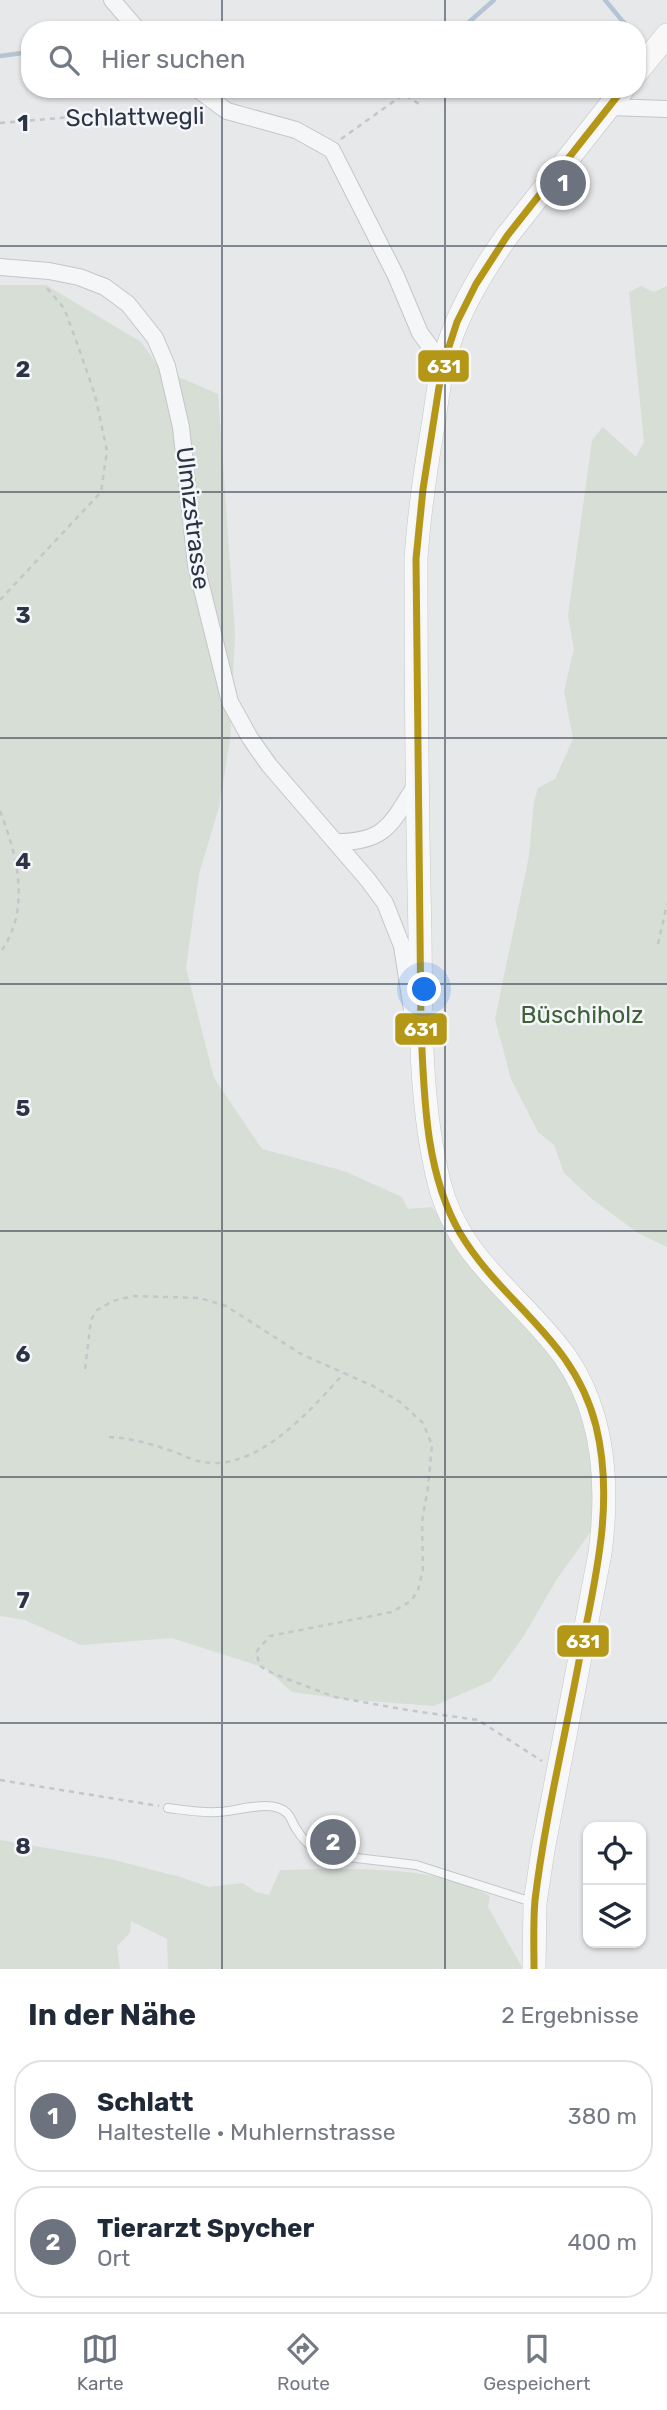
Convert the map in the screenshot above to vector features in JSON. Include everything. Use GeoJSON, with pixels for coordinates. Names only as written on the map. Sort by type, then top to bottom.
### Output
{"type":"FeatureCollection","features":[{"type":"Feature","properties":{"kind":"street"},"geometry":{"type":"LineString","coordinates":[[112,0],[130,21]]}},
{"type":"Feature","properties":{"kind":"street"},"geometry":{"type":"LineString","coordinates":[[646,61],[667,35]]}},
{"type":"Feature","properties":{"kind":"street"},"geometry":{"type":"LineString","coordinates":[[210,98],[228,111],[296,131],[332,150],[396,276],[420,333],[443,364]]}},
{"type":"Feature","properties":{"kind":"street"},"geometry":{"type":"LineString","coordinates":[[534,1969],[535,1903],[542,1850],[603,1532],[604,1488],[599,1437],[582,1390],[564,1355],[499,1284],[457,1230],[442,1196],[435,1164],[422,1046],[416,559],[422,497],[443,364],[463,310],[491,260],[536,197],[616,98],[667,109]]}},
{"type":"Feature","properties":{"kind":"street","name":"Ulmizstrasse"},"geometry":{"type":"LineString","coordinates":[[0,267],[64,274],[105,287],[128,303],[155,338],[167,366],[179,416],[196,565],[230,702],[269,765],[385,903],[396,927],[407,969],[415,1028],[422,1046]]}},
{"type":"Feature","properties":{"kind":"street"},"geometry":{"type":"LineString","coordinates":[[335,842],[355,842],[380,834],[418,783]]}},
{"type":"Feature","properties":{"kind":"lane"},"geometry":{"type":"LineString","coordinates":[[168,1808],[237,1812],[249,1807],[279,1808],[287,1813],[301,1837],[322,1854],[416,1865],[535,1903]]}},
{"type":"Feature","properties":{"kind":"path"},"geometry":{"type":"LineString","coordinates":[[332,150],[342,137],[398,98]]}},
{"type":"Feature","properties":{"kind":"path"},"geometry":{"type":"LineString","coordinates":[[410,98],[419,104]]}},
{"type":"Feature","properties":{"kind":"path","name":"Schlattwegli"},"geometry":{"type":"LineString","coordinates":[[0,123],[107,114],[219,115],[228,111]]}},
{"type":"Feature","properties":{"kind":"path"},"geometry":{"type":"LineString","coordinates":[[0,600],[101,492],[107,451],[94,395],[64,308],[41,283]]}},
{"type":"Feature","properties":{"kind":"path"},"geometry":{"type":"LineString","coordinates":[[0,811],[19,875],[20,898],[8,942],[0,953]]}},
{"type":"Feature","properties":{"kind":"path"},"geometry":{"type":"LineString","coordinates":[[658,944],[667,904]]}},
{"type":"Feature","properties":{"kind":"path"},"geometry":{"type":"LineString","coordinates":[[85,1369],[91,1320],[97,1310],[113,1301],[133,1296],[200,1298],[226,1306],[301,1354],[373,1386],[400,1402],[424,1423],[432,1445],[422,1522],[423,1569],[418,1590],[411,1601],[392,1612],[270,1636],[256,1652],[260,1665],[274,1674],[335,1697],[478,1720],[558,1772]]}},
{"type":"Feature","properties":{"kind":"path"},"geometry":{"type":"LineString","coordinates":[[109,1437],[128,1438],[198,1461],[219,1462],[248,1456],[282,1436],[344,1373]]}},
{"type":"Feature","properties":{"kind":"path"},"geometry":{"type":"LineString","coordinates":[[0,1780],[168,1808]]}},
{"type":"Feature","properties":{"kind":"green space"},"geometry":{"type":"Polygon","coordinates":[[[0,285],[46,285],[141,342],[160,369],[218,394],[235,633],[230,740],[219,807],[199,874],[186,968],[214,1078],[262,1149],[344,1171],[402,1197],[408,1209],[432,1207],[557,1350],[596,1436],[594,1527],[557,1579],[523,1637],[491,1681],[434,1706],[292,1692],[265,1668],[172,1638],[81,1645],[25,1620],[0,1616],[0,285]]]}},
{"type":"Feature","properties":{"kind":"green space","name":"Büschiholz"},"geometry":{"type":"Polygon","coordinates":[[[641,286],[654,292],[667,286],[667,1247],[638,1233],[592,1199],[564,1173],[554,1145],[538,1132],[511,1079],[495,1019],[529,856],[534,802],[538,788],[555,779],[573,739],[564,691],[574,649],[568,616],[592,440],[603,427],[636,457],[644,442],[629,292],[641,286]]]}},
{"type":"Feature","properties":{"kind":"green space"},"geometry":{"type":"Polygon","coordinates":[[[0,1840],[110,1859],[209,1887],[243,1883],[256,1892],[269,1895],[280,1870],[390,1871],[455,1881],[490,1896],[488,1907],[523,1969],[168,1969],[167,1939],[131,1921],[130,1933],[117,1946],[120,1969],[0,1969],[0,1840]]]}},
{"type":"Feature","properties":{"kind":"waterway"},"geometry":{"type":"LineString","coordinates":[[470,21],[494,0]]}},
{"type":"Feature","properties":{"kind":"waterway"},"geometry":{"type":"LineString","coordinates":[[605,0],[622,21]]}},
{"type":"Feature","properties":{"kind":"waterway"},"geometry":{"type":"LineString","coordinates":[[0,56],[21,53]]}},
{"type":"Feature","properties":{"kind":"transit line","name":"631"},"geometry":{"type":"LineString","coordinates":[[534,1969],[534,1909],[539,1869],[597,1570],[604,1484],[596,1426],[586,1395],[555,1345],[496,1281],[460,1233],[448,1210],[433,1159],[425,1106],[421,1027],[416,559],[423,489],[439,387],[457,322],[476,284],[507,236],[616,98]]}},
{"type":"Feature","properties":{"kind":"place","name":"Schlatt"},"geometry":{"type":"Point","coordinates":[563,183]}},
{"type":"Feature","properties":{"kind":"place","name":"Tierarzt Spycher"},"geometry":{"type":"Point","coordinates":[333,1842]}}]}
